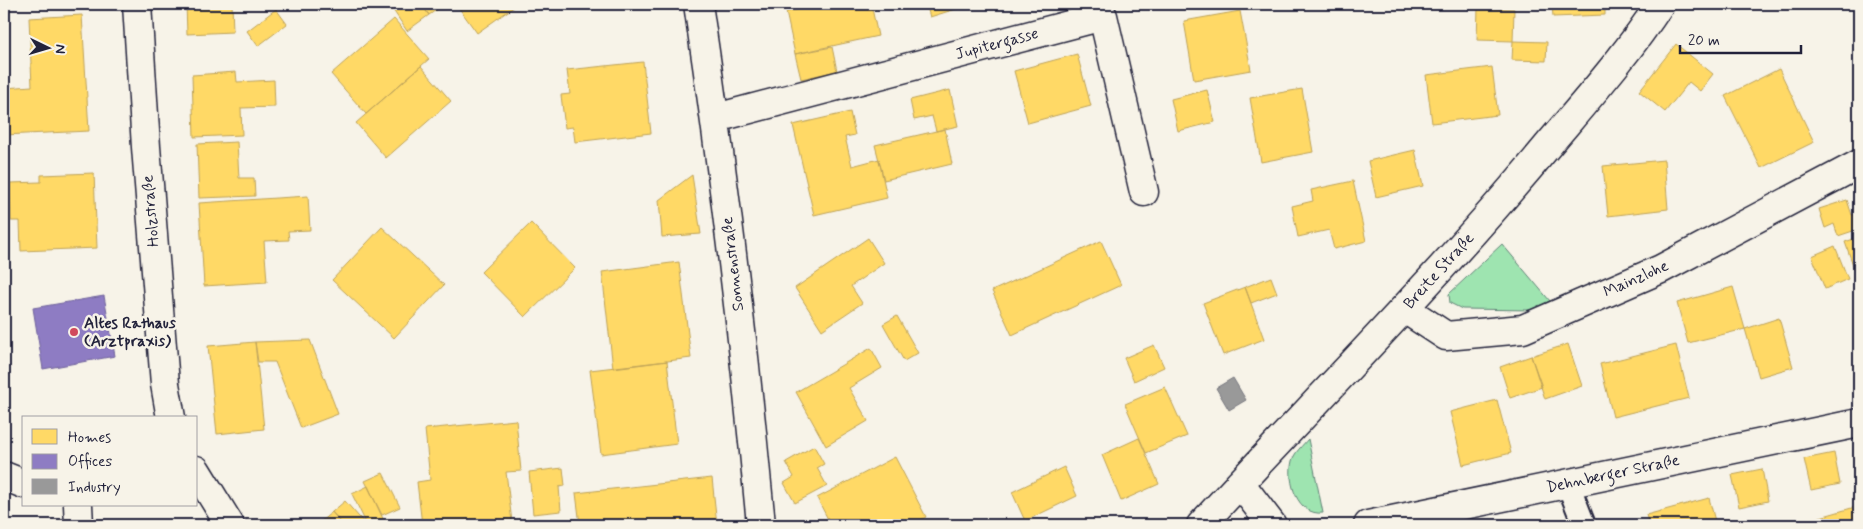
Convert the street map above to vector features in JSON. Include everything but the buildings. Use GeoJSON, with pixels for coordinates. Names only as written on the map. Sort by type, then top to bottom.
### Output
{"type":"FeatureCollection","features":[{"type":"Feature","properties":{"kind":"street","name":"Holzstraße"},"geometry":{"type":"LineString","coordinates":[[137,4],[165,384],[171,416]]}},
{"type":"Feature","properties":{"kind":"street","name":"Sonnenstraße"},"geometry":{"type":"LineString","coordinates":[[698,4],[716,118],[752,428],[761,525]]}},
{"type":"Feature","properties":{"kind":"street","name":"Breite Straße"},"geometry":{"type":"LineString","coordinates":[[1201,525],[1405,309],[1519,181],[1638,37],[1660,4]]}},
{"type":"Feature","properties":{"kind":"street","name":"Jupitergasse"},"geometry":{"type":"LineString","coordinates":[[716,118],[1103,16],[1144,192]]}},
{"type":"Feature","properties":{"kind":"street","name":"Mainzlohe"},"geometry":{"type":"LineString","coordinates":[[1405,309],[1446,336],[1523,329],[1661,269],[1859,164]]}},
{"type":"Feature","properties":{"kind":"street","name":"Dehnberger Straße"},"geometry":{"type":"LineString","coordinates":[[1368,525],[1859,423]]}},
{"type":"Feature","properties":{"kind":"street"},"geometry":{"type":"LineString","coordinates":[[198,473],[230,525]]}},
{"type":"Feature","properties":{"kind":"street"},"geometry":{"type":"LineString","coordinates":[[4,476],[22,483]]}},
{"type":"Feature","properties":{"kind":"street"},"geometry":{"type":"LineString","coordinates":[[1240,483],[1272,525]]}},
{"type":"Feature","properties":{"kind":"street"},"geometry":{"type":"LineString","coordinates":[[78,506],[79,525]]}},
{"type":"Feature","properties":{"kind":"lane"},"geometry":{"type":"LineString","coordinates":[[1568,484],[1584,525]]}},
{"type":"Feature","properties":{"kind":"green space"},"geometry":{"type":"Polygon","coordinates":[[[1502,244],[1550,301],[1531,310],[1462,309],[1450,303],[1449,294],[1502,244]]]}},
{"type":"Feature","properties":{"kind":"green space"},"geometry":{"type":"Polygon","coordinates":[[[1308,439],[1323,513],[1306,509],[1300,503],[1291,478],[1293,458],[1308,439]]]}},
{"type":"Feature","properties":{"kind":"place","name":"Altes Rathaus (Arztpraxis)"},"geometry":{"type":"Point","coordinates":[74,332]}}]}
